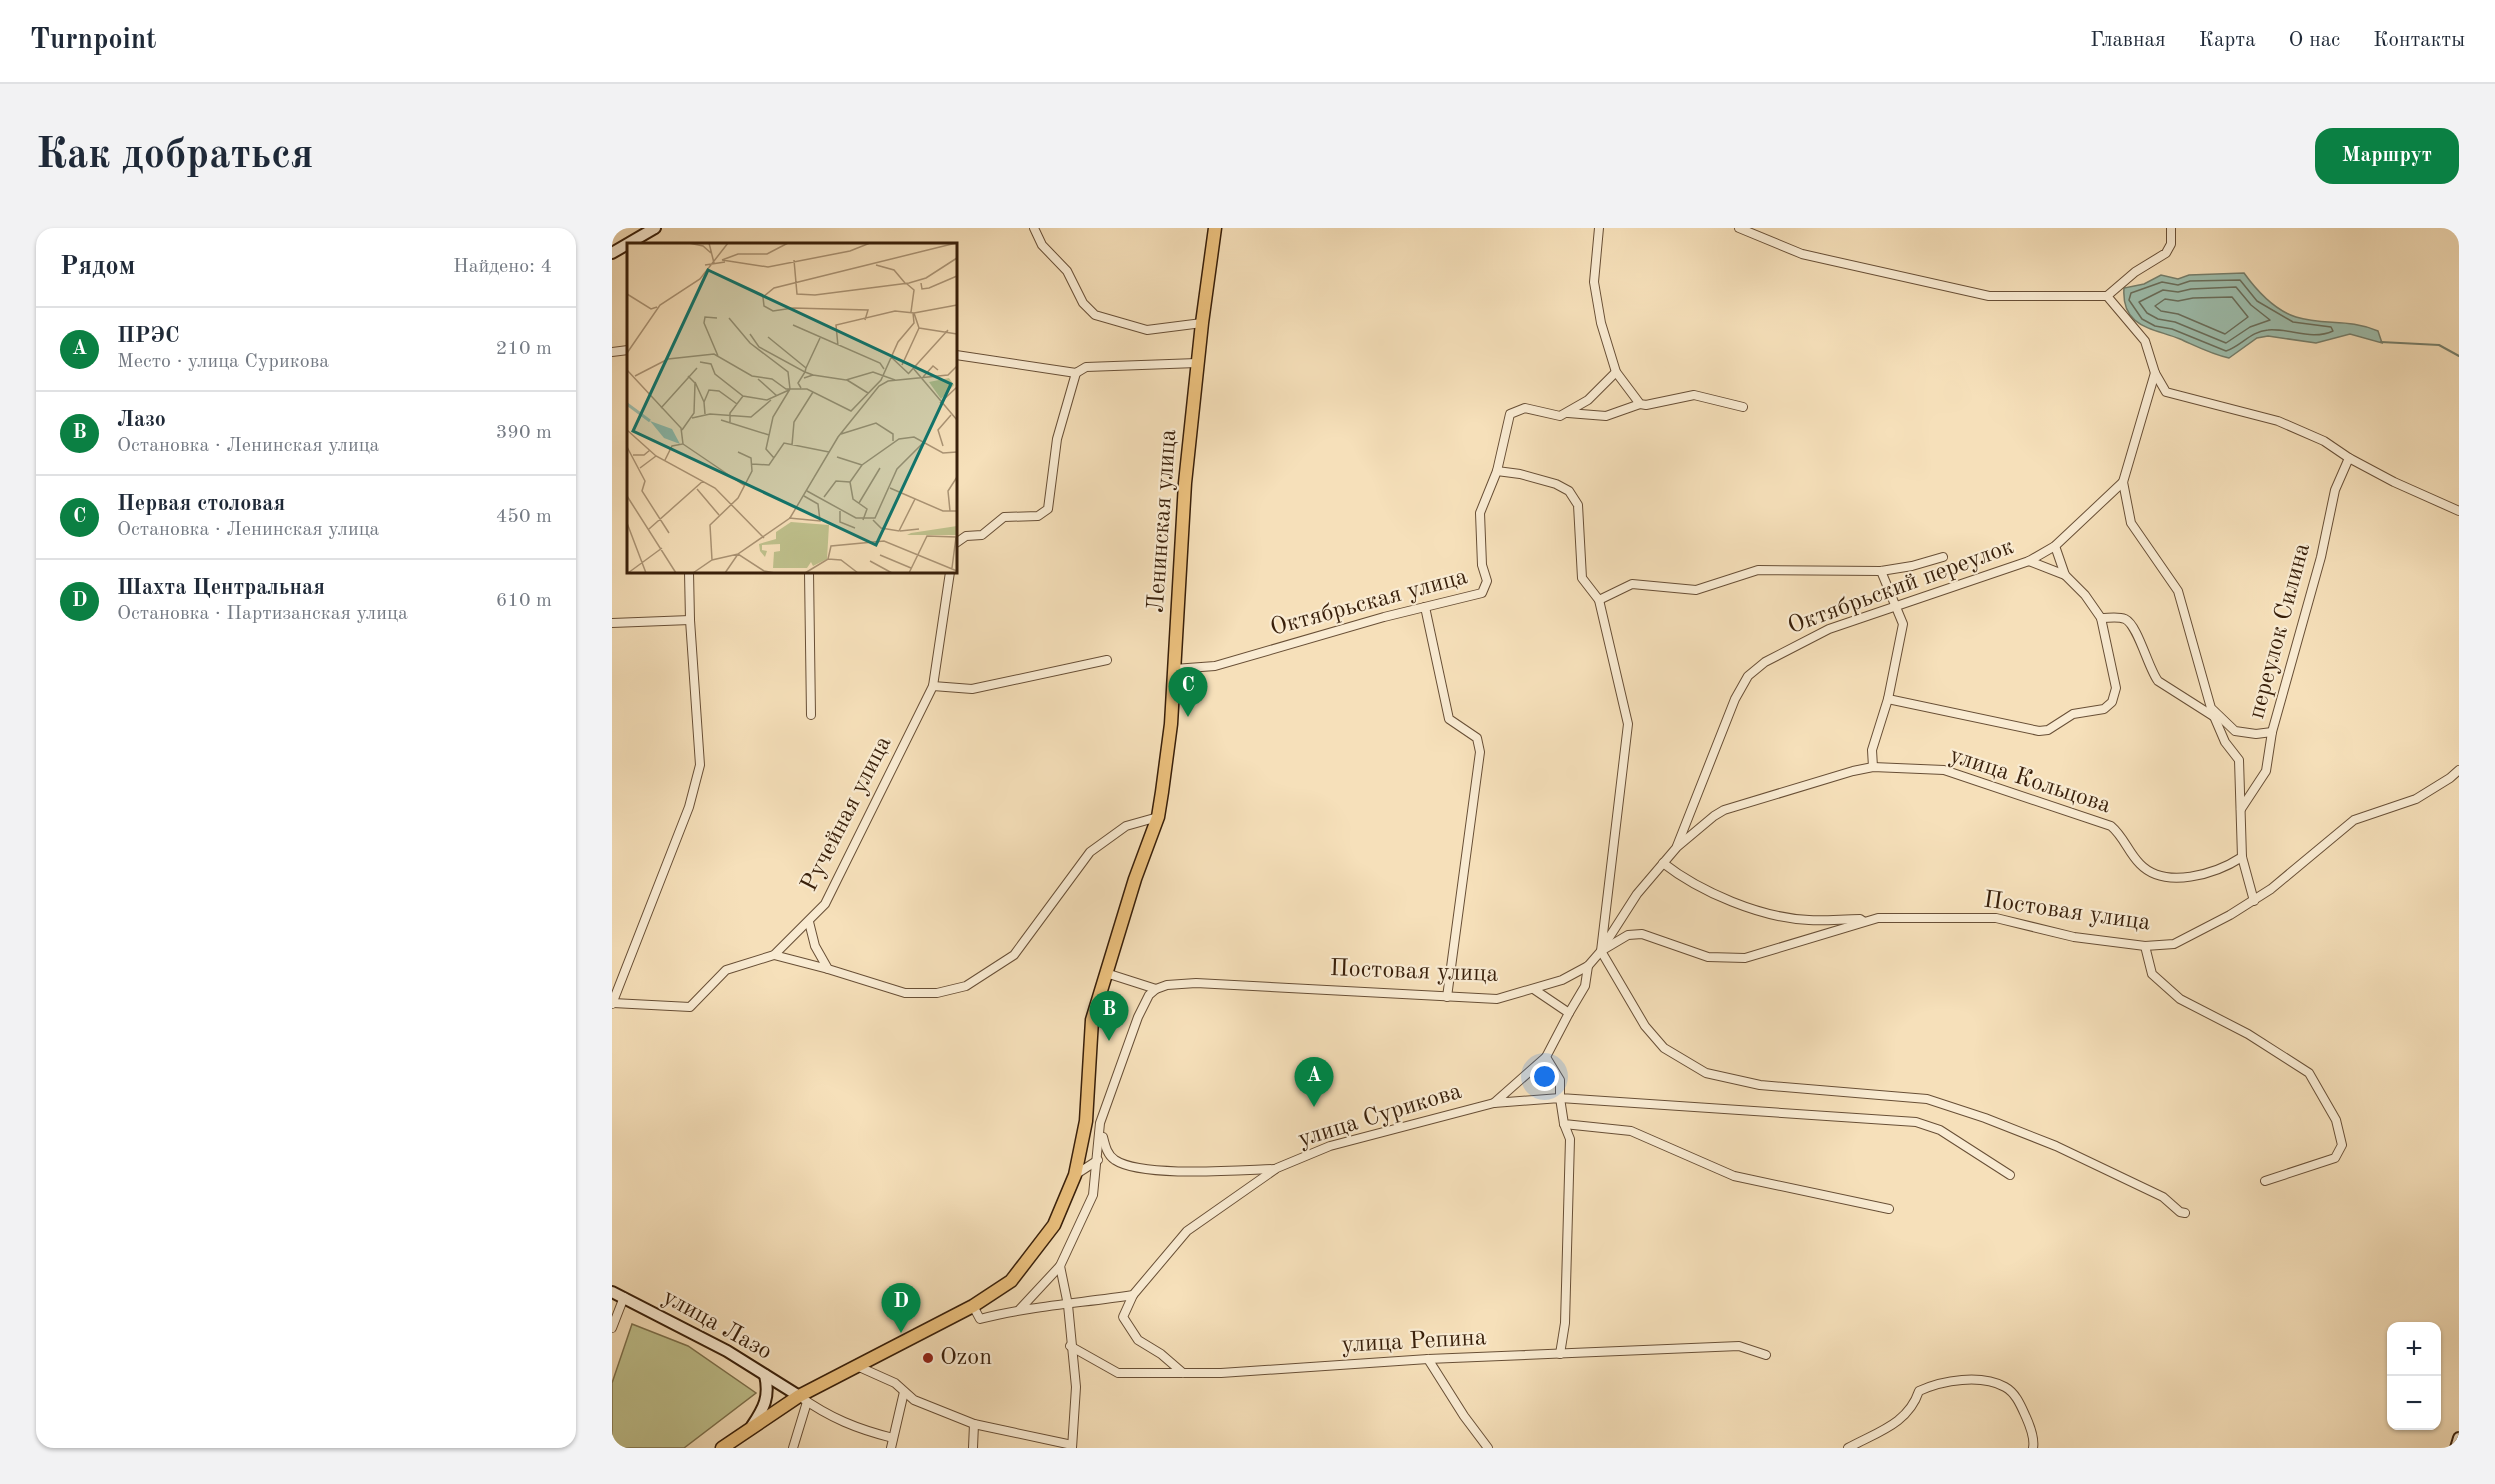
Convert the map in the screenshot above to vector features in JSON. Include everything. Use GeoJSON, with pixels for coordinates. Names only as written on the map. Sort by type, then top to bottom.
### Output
{"type":"FeatureCollection","features":[{"type":"Feature","properties":{"kind":"main road","name":"Ленинская улица"},"geometry":{"type":"LineString","coordinates":[[722,1448],[752,1426],[803,1399],[856,1365],[973,1306],[1011,1281],[1054,1225],[1075,1175],[1086,1121],[1092,1020],[1135,879],[1158,817],[1171,724],[1185,483],[1197,363],[1215,228]]}},
{"type":"Feature","properties":{"kind":"street"},"geometry":{"type":"LineString","coordinates":[[629,243],[655,228]]}},
{"type":"Feature","properties":{"kind":"street"},"geometry":{"type":"LineString","coordinates":[[1034,228],[1042,245],[1067,271],[1083,303],[1095,315],[1147,330],[1202,323]]}},
{"type":"Feature","properties":{"kind":"street"},"geometry":{"type":"LineString","coordinates":[[1599,228],[1594,282],[1601,323],[1616,372],[1640,404]]}},
{"type":"Feature","properties":{"kind":"street"},"geometry":{"type":"LineString","coordinates":[[1739,228],[1754,231],[1802,254],[1989,296],[2107,296],[2135,272],[2166,254],[2171,244],[2171,228]]}},
{"type":"Feature","properties":{"kind":"street"},"geometry":{"type":"LineString","coordinates":[[612,253],[627,244]]}},
{"type":"Feature","properties":{"kind":"street"},"geometry":{"type":"LineString","coordinates":[[2107,296],[2145,341],[2155,373],[2166,392],[2278,421],[2324,441],[2349,458],[2459,511]]}},
{"type":"Feature","properties":{"kind":"street"},"geometry":{"type":"LineString","coordinates":[[612,352],[627,350]]}},
{"type":"Feature","properties":{"kind":"street"},"geometry":{"type":"LineString","coordinates":[[957,355],[1076,373],[1086,367],[1197,363]]}},
{"type":"Feature","properties":{"kind":"street"},"geometry":{"type":"LineString","coordinates":[[1568,413],[1588,400],[1616,372]]}},
{"type":"Feature","properties":{"kind":"street"},"geometry":{"type":"LineString","coordinates":[[957,542],[966,536],[982,535],[1004,517],[1014,514],[1038,516],[1048,509],[1055,448],[1063,412],[1076,373]]}},
{"type":"Feature","properties":{"kind":"street"},"geometry":{"type":"LineString","coordinates":[[2155,373],[2148,405],[2123,482],[2131,523],[2178,591],[2212,712],[2225,742],[2240,760],[2242,857],[2254,901]]}},
{"type":"Feature","properties":{"kind":"street"},"geometry":{"type":"LineString","coordinates":[[1568,413],[1606,416],[1640,404],[1646,405],[1694,395],[1743,407]]}},
{"type":"Feature","properties":{"kind":"street","name":"Октябрьская улица"},"geometry":{"type":"LineString","coordinates":[[1174,669],[1215,666],[1482,593],[1487,581],[1482,565],[1480,513],[1497,471],[1510,414],[1525,408],[1560,416],[1568,413]]}},
{"type":"Feature","properties":{"kind":"street","name":"переулок Силина"},"geometry":{"type":"LineString","coordinates":[[2241,809],[2266,771],[2272,732],[2321,557],[2335,490],[2349,458]]}},
{"type":"Feature","properties":{"kind":"street"},"geometry":{"type":"LineString","coordinates":[[1497,471],[1520,474],[1556,484],[1575,497],[1582,578],[1599,600],[1628,724],[1600,951],[1645,1026],[1664,1048],[1707,1073],[1760,1085],[1927,1099],[1985,1118],[2056,1146],[2163,1197],[2180,1212],[2185,1213]]}},
{"type":"Feature","properties":{"kind":"street","name":"Октябрьский переулок"},"geometry":{"type":"LineString","coordinates":[[1677,847],[1735,699],[1748,676],[1765,662],[1829,629],[1899,608],[1929,594],[2029,561],[2055,546],[2123,482]]}},
{"type":"Feature","properties":{"kind":"street"},"geometry":{"type":"LineString","coordinates":[[2055,546],[2065,574]]}},
{"type":"Feature","properties":{"kind":"street"},"geometry":{"type":"LineString","coordinates":[[1599,600],[1632,584],[1696,590],[1758,570],[1881,571],[1912,566],[1943,557]]}},
{"type":"Feature","properties":{"kind":"street"},"geometry":{"type":"LineString","coordinates":[[1888,699],[2039,731],[2048,730],[2073,714],[2104,709],[2112,702],[2116,688],[2102,618],[2085,594],[2065,574],[2029,561]]}},
{"type":"Feature","properties":{"kind":"street"},"geometry":{"type":"LineString","coordinates":[[1873,767],[1872,750],[1888,699],[1904,624],[1881,571]]}},
{"type":"Feature","properties":{"kind":"street"},"geometry":{"type":"LineString","coordinates":[[613,1004],[689,807],[700,765],[690,620],[690,573]]}},
{"type":"Feature","properties":{"kind":"street"},"geometry":{"type":"LineString","coordinates":[[809,573],[811,715]]}},
{"type":"Feature","properties":{"kind":"street","name":"Ручейная улица"},"geometry":{"type":"LineString","coordinates":[[613,1004],[690,1006],[726,970],[774,955],[825,904],[933,686],[950,573]]}},
{"type":"Feature","properties":{"kind":"street"},"geometry":{"type":"LineString","coordinates":[[1425,607],[1449,719],[1477,738],[1480,752],[1447,998]]}},
{"type":"Feature","properties":{"kind":"street"},"geometry":{"type":"LineString","coordinates":[[2102,618],[2121,618],[2131,623],[2158,681],[2212,712],[2235,731],[2256,734],[2272,732]]}},
{"type":"Feature","properties":{"kind":"street"},"geometry":{"type":"LineString","coordinates":[[612,623],[690,620]]}},
{"type":"Feature","properties":{"kind":"street"},"geometry":{"type":"LineString","coordinates":[[933,686],[972,689],[1107,660]]}},
{"type":"Feature","properties":{"kind":"street","name":"улица Кольцова"},"geometry":{"type":"LineString","coordinates":[[1600,951],[1637,894],[1677,847],[1724,810],[1873,767],[1944,770],[2111,826],[2121,834],[2141,866],[2165,875],[2187,878],[2202,876],[2230,865],[2242,857]]}},
{"type":"Feature","properties":{"kind":"street","name":"Постовая улица"},"geometry":{"type":"LineString","coordinates":[[1156,989],[1167,985],[1196,983],[1497,999],[1535,990],[1562,980],[1588,966],[1600,951],[1628,935],[1642,934],[1707,957],[1745,958],[1878,918],[1996,918],[2074,937],[2145,946],[2174,944],[2254,901],[2291,875],[2354,820],[2416,799],[2459,770]]}},
{"type":"Feature","properties":{"kind":"street"},"geometry":{"type":"LineString","coordinates":[[774,955],[905,993],[937,993],[966,986],[1014,955],[1090,852],[1126,826],[1158,817]]}},
{"type":"Feature","properties":{"kind":"street","name":"Постовая улица"},"geometry":{"type":"LineString","coordinates":[[1663,863],[1686,881],[1766,912],[1807,920],[1860,919],[1864,922]]}},
{"type":"Feature","properties":{"kind":"street"},"geometry":{"type":"LineString","coordinates":[[809,922],[814,946],[828,969]]}},
{"type":"Feature","properties":{"kind":"street"},"geometry":{"type":"LineString","coordinates":[[2145,946],[2156,980],[2180,999],[2248,1034],[2304,1068],[2331,1109],[2342,1145],[2341,1152],[2335,1158],[2265,1181]]}},
{"type":"Feature","properties":{"kind":"street"},"geometry":{"type":"LineString","coordinates":[[1494,1102],[1546,1057],[1585,986],[1588,966]]}},
{"type":"Feature","properties":{"kind":"street"},"geometry":{"type":"LineString","coordinates":[[1106,973],[1156,989]]}},
{"type":"Feature","properties":{"kind":"street"},"geometry":{"type":"LineString","coordinates":[[1020,1309],[1060,1266],[1093,1195],[1100,1123],[1138,1017],[1149,995],[1156,989]]}},
{"type":"Feature","properties":{"kind":"street"},"geometry":{"type":"LineString","coordinates":[[1535,990],[1569,1013]]}},
{"type":"Feature","properties":{"kind":"street"},"geometry":{"type":"LineString","coordinates":[[1546,1057],[1560,1080],[1564,1124],[1570,1139],[1564,1323],[1560,1354]]}},
{"type":"Feature","properties":{"kind":"street"},"geometry":{"type":"LineString","coordinates":[[1494,1102],[1560,1098],[1916,1122],[1940,1130],[2010,1175]]}},
{"type":"Feature","properties":{"kind":"street","name":"улица Сурикова"},"geometry":{"type":"LineString","coordinates":[[1133,1295],[1187,1231],[1277,1168],[1330,1146],[1494,1102]]}},
{"type":"Feature","properties":{"kind":"street"},"geometry":{"type":"LineString","coordinates":[[1086,1121],[1100,1123]]}},
{"type":"Feature","properties":{"kind":"street","name":"улица Сурикова"},"geometry":{"type":"LineString","coordinates":[[1100,1123],[1105,1149],[1115,1160],[1135,1166],[1199,1173],[1277,1168]]}},
{"type":"Feature","properties":{"kind":"street"},"geometry":{"type":"LineString","coordinates":[[1564,1124],[1630,1131],[1734,1176],[1889,1209]]}},
{"type":"Feature","properties":{"kind":"street"},"geometry":{"type":"LineString","coordinates":[[1075,1175],[1098,1160]]}},
{"type":"Feature","properties":{"kind":"street"},"geometry":{"type":"LineString","coordinates":[[856,1365],[874,1371],[895,1383],[914,1400],[974,1424],[1072,1447],[1076,1387],[1070,1346],[1068,1305],[1060,1266]]}},
{"type":"Feature","properties":{"kind":"street","name":"улица Лазо"},"geometry":{"type":"LineString","coordinates":[[612,1292],[727,1351],[803,1399]]}},
{"type":"Feature","properties":{"kind":"street"},"geometry":{"type":"LineString","coordinates":[[973,1306],[980,1319],[1020,1309],[1068,1305],[1133,1295]]}},
{"type":"Feature","properties":{"kind":"street"},"geometry":{"type":"LineString","coordinates":[[1133,1295],[1123,1317],[1138,1340],[1161,1354],[1183,1373]]}},
{"type":"Feature","properties":{"kind":"street"},"geometry":{"type":"LineString","coordinates":[[612,1329],[624,1297]]}},
{"type":"Feature","properties":{"kind":"street","name":"улица Репина"},"geometry":{"type":"LineString","coordinates":[[1070,1346],[1118,1373],[1221,1373],[1428,1359],[1739,1346],[1766,1355]]}},
{"type":"Feature","properties":{"kind":"street"},"geometry":{"type":"LineString","coordinates":[[1428,1359],[1464,1416],[1488,1448]]}},
{"type":"Feature","properties":{"kind":"street"},"geometry":{"type":"LineString","coordinates":[[752,1426],[765,1406],[768,1394],[765,1375]]}},
{"type":"Feature","properties":{"kind":"street"},"geometry":{"type":"LineString","coordinates":[[1848,1448],[1903,1419],[1914,1407],[1919,1391],[1932,1385],[1963,1381],[1982,1381],[2006,1387],[2018,1399],[2034,1446]]}},
{"type":"Feature","properties":{"kind":"street"},"geometry":{"type":"LineString","coordinates":[[891,1448],[904,1392]]}},
{"type":"Feature","properties":{"kind":"street"},"geometry":{"type":"LineString","coordinates":[[793,1448],[803,1399],[825,1414],[868,1432],[893,1438]]}},
{"type":"Feature","properties":{"kind":"street"},"geometry":{"type":"LineString","coordinates":[[973,1448],[974,1424]]}},
{"type":"Feature","properties":{"kind":"street"},"geometry":{"type":"LineString","coordinates":[[2456,1448],[2459,1438]]}},
{"type":"Feature","properties":{"kind":"green space"},"geometry":{"type":"Polygon","coordinates":[[[632,1324],[688,1346],[756,1393],[684,1448],[612,1448],[612,1383],[632,1324]]]}},
{"type":"Feature","properties":{"kind":"water"},"geometry":{"type":"Polygon","coordinates":[[[2244,273],[2280,310],[2306,320],[2367,327],[2378,331],[2382,343],[2350,334],[2316,343],[2268,336],[2257,338],[2229,358],[2150,329],[2133,319],[2124,301],[2124,288],[2144,284],[2161,275],[2178,279],[2189,275],[2244,273]]]}},
{"type":"Feature","properties":{"kind":"waterway"},"geometry":{"type":"LineString","coordinates":[[2381,342],[2439,345],[2459,356]]}},
{"type":"Feature","properties":{"kind":"place","name":"Первая столовая"},"geometry":{"type":"Point","coordinates":[1188,717]}},
{"type":"Feature","properties":{"kind":"place","name":"Лазо"},"geometry":{"type":"Point","coordinates":[1109,1041]}},
{"type":"Feature","properties":{"kind":"place","name":"ПРЭС"},"geometry":{"type":"Point","coordinates":[1314,1107]}},
{"type":"Feature","properties":{"kind":"place","name":"Шахта Центральная"},"geometry":{"type":"Point","coordinates":[901,1333]}},
{"type":"Feature","properties":{"kind":"place","name":"Ozon"},"geometry":{"type":"Point","coordinates":[928,1358]}}]}
